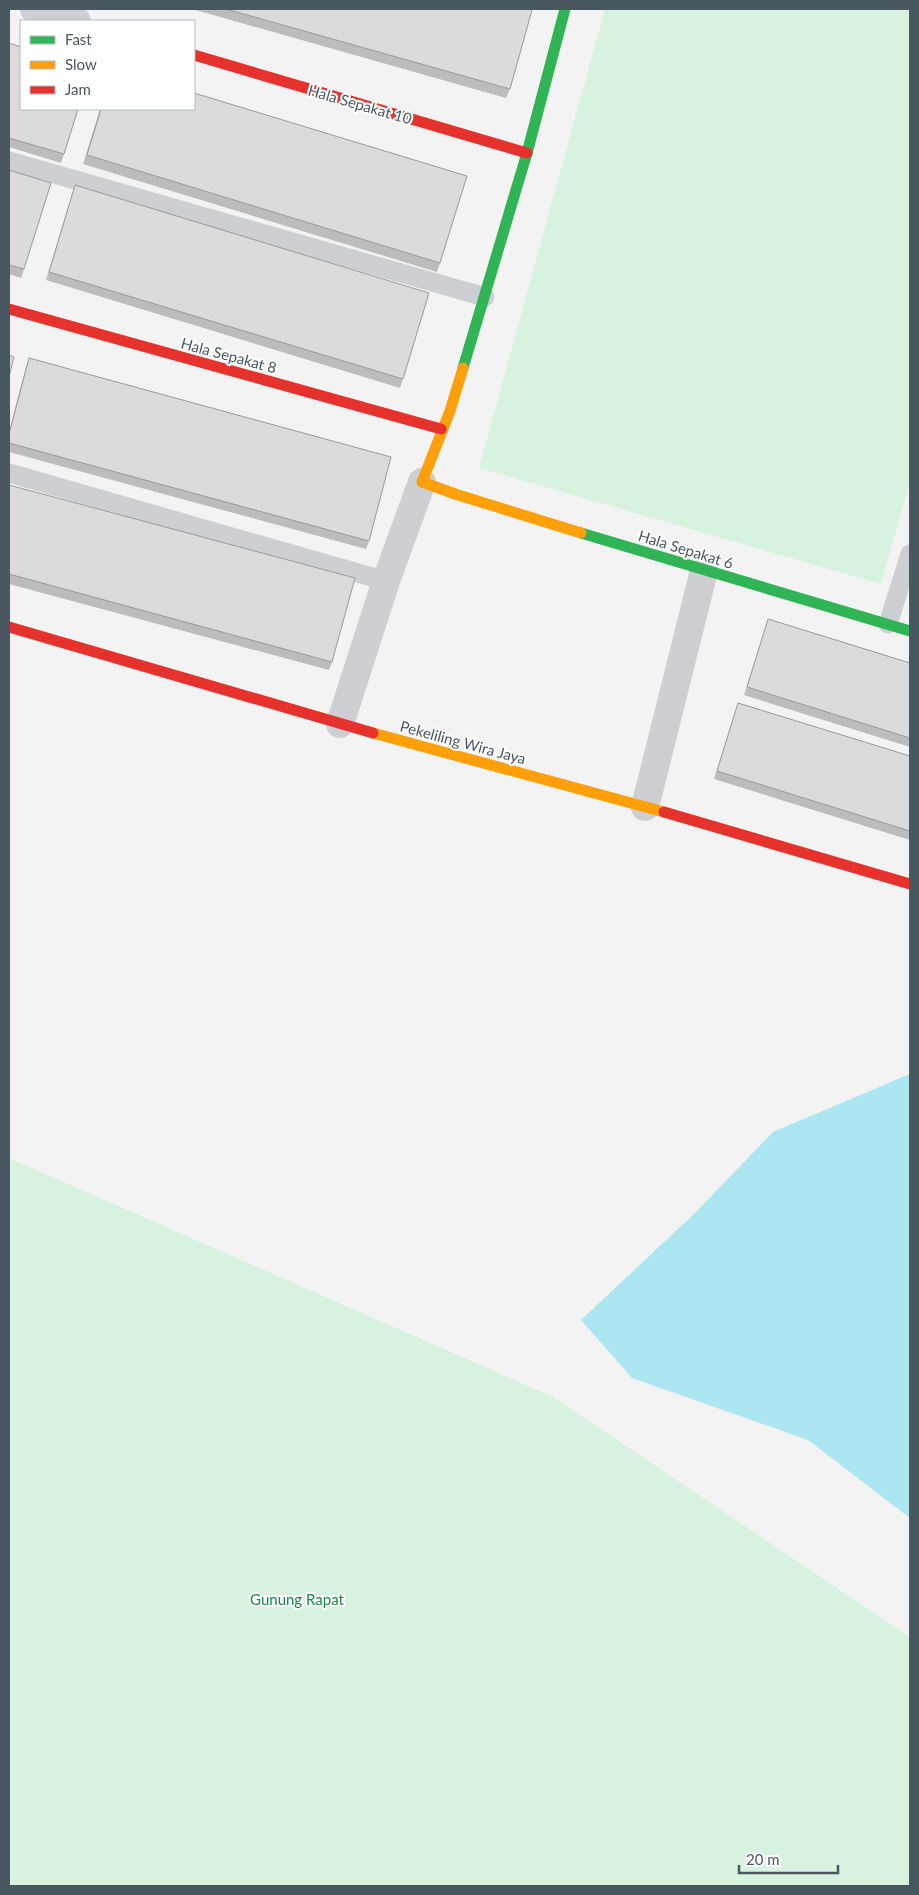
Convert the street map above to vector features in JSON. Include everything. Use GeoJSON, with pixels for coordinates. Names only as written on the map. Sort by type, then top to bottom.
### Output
{"type":"FeatureCollection","features":[{"type":"Feature","properties":{"kind":"street"},"geometry":{"type":"LineString","coordinates":[[34,9],[73,20]]}},
{"type":"Feature","properties":{"kind":"street"},"geometry":{"type":"LineString","coordinates":[[340,724],[386,581],[441,429],[450,411],[485,297],[527,153],[559,10]]}},
{"type":"Feature","properties":{"kind":"street","name":"Hala Sepakat 10"},"geometry":{"type":"LineString","coordinates":[[195,55],[527,153]]}},
{"type":"Feature","properties":{"kind":"street","name":"Hala Sepakat 8"},"geometry":{"type":"LineString","coordinates":[[9,310],[441,429]]}},
{"type":"Feature","properties":{"kind":"street","name":"Hala Sepakat 6"},"geometry":{"type":"LineString","coordinates":[[422,482],[455,494],[704,571],[910,631]]}},
{"type":"Feature","properties":{"kind":"street"},"geometry":{"type":"LineString","coordinates":[[645,807],[704,571]]}},
{"type":"Feature","properties":{"kind":"street","name":"Pekeliling Wira Jaya"},"geometry":{"type":"LineString","coordinates":[[9,627],[340,724],[645,807],[910,884]]}},
{"type":"Feature","properties":{"kind":"lane"},"geometry":{"type":"LineString","coordinates":[[9,161],[485,297]]}},
{"type":"Feature","properties":{"kind":"lane"},"geometry":{"type":"LineString","coordinates":[[9,473],[386,581]]}},
{"type":"Feature","properties":{"kind":"lane"},"geometry":{"type":"LineString","coordinates":[[888,624],[910,554]]}},
{"type":"Feature","properties":{"kind":"green space"},"geometry":{"type":"Polygon","coordinates":[[[605,9],[910,9],[910,482],[881,584],[479,468],[605,9]]]}},
{"type":"Feature","properties":{"kind":"green space","name":"Gunung Rapat"},"geometry":{"type":"Polygon","coordinates":[[[9,1158],[553,1397],[910,1637],[910,1886],[9,1886],[9,1158]]]}},
{"type":"Feature","properties":{"kind":"water"},"geometry":{"type":"Polygon","coordinates":[[[910,1074],[910,1518],[808,1440],[632,1378],[581,1320],[695,1213],[773,1132],[910,1074]]]}},
{"type":"Feature","properties":{"kind":"building"},"geometry":{"type":"Polygon","coordinates":[[[226,9],[527,9],[532,10],[510,89],[226,9]]]}},
{"type":"Feature","properties":{"kind":"building"},"geometry":{"type":"Polygon","coordinates":[[[9,43],[20,47],[20,110],[78,110],[64,154],[9,138],[9,43]]]}},
{"type":"Feature","properties":{"kind":"building"},"geometry":{"type":"Polygon","coordinates":[[[195,93],[467,176],[440,263],[87,155],[101,110],[195,110],[195,93]]]}},
{"type":"Feature","properties":{"kind":"building"},"geometry":{"type":"Polygon","coordinates":[[[9,170],[51,183],[24,269],[9,265],[9,170]]]}},
{"type":"Feature","properties":{"kind":"building"},"geometry":{"type":"Polygon","coordinates":[[[75,185],[429,293],[403,379],[49,272],[75,185]]]}},
{"type":"Feature","properties":{"kind":"building"},"geometry":{"type":"Polygon","coordinates":[[[9,355],[14,357],[9,377],[9,355]]]}},
{"type":"Feature","properties":{"kind":"building"},"geometry":{"type":"Polygon","coordinates":[[[29,358],[391,457],[369,541],[9,443],[9,434],[29,358]]]}},
{"type":"Feature","properties":{"kind":"building"},"geometry":{"type":"Polygon","coordinates":[[[9,485],[355,578],[332,662],[9,574],[9,485]]]}},
{"type":"Feature","properties":{"kind":"building"},"geometry":{"type":"Polygon","coordinates":[[[768,619],[910,663],[910,738],[747,687],[768,619]]]}},
{"type":"Feature","properties":{"kind":"building"},"geometry":{"type":"Polygon","coordinates":[[[738,703],[910,756],[910,831],[717,771],[738,703]]]}},
{"type":"Feature","properties":{"kind":"traffic: fast"},"geometry":{"type":"LineString","coordinates":[[463,368],[527,153],[565,9]]}},
{"type":"Feature","properties":{"kind":"traffic: fast"},"geometry":{"type":"LineString","coordinates":[[581,533],[910,631]]}},
{"type":"Feature","properties":{"kind":"traffic: slow"},"geometry":{"type":"LineString","coordinates":[[463,368],[450,411],[422,482],[581,533]]}},
{"type":"Feature","properties":{"kind":"traffic: slow"},"geometry":{"type":"LineString","coordinates":[[373,733],[664,812]]}},
{"type":"Feature","properties":{"kind":"traffic: jam"},"geometry":{"type":"LineString","coordinates":[[195,55],[527,153]]}},
{"type":"Feature","properties":{"kind":"traffic: jam"},"geometry":{"type":"LineString","coordinates":[[9,309],[441,429]]}},
{"type":"Feature","properties":{"kind":"traffic: jam"},"geometry":{"type":"LineString","coordinates":[[9,627],[373,733]]}},
{"type":"Feature","properties":{"kind":"traffic: jam"},"geometry":{"type":"LineString","coordinates":[[664,812],[910,884]]}}]}
